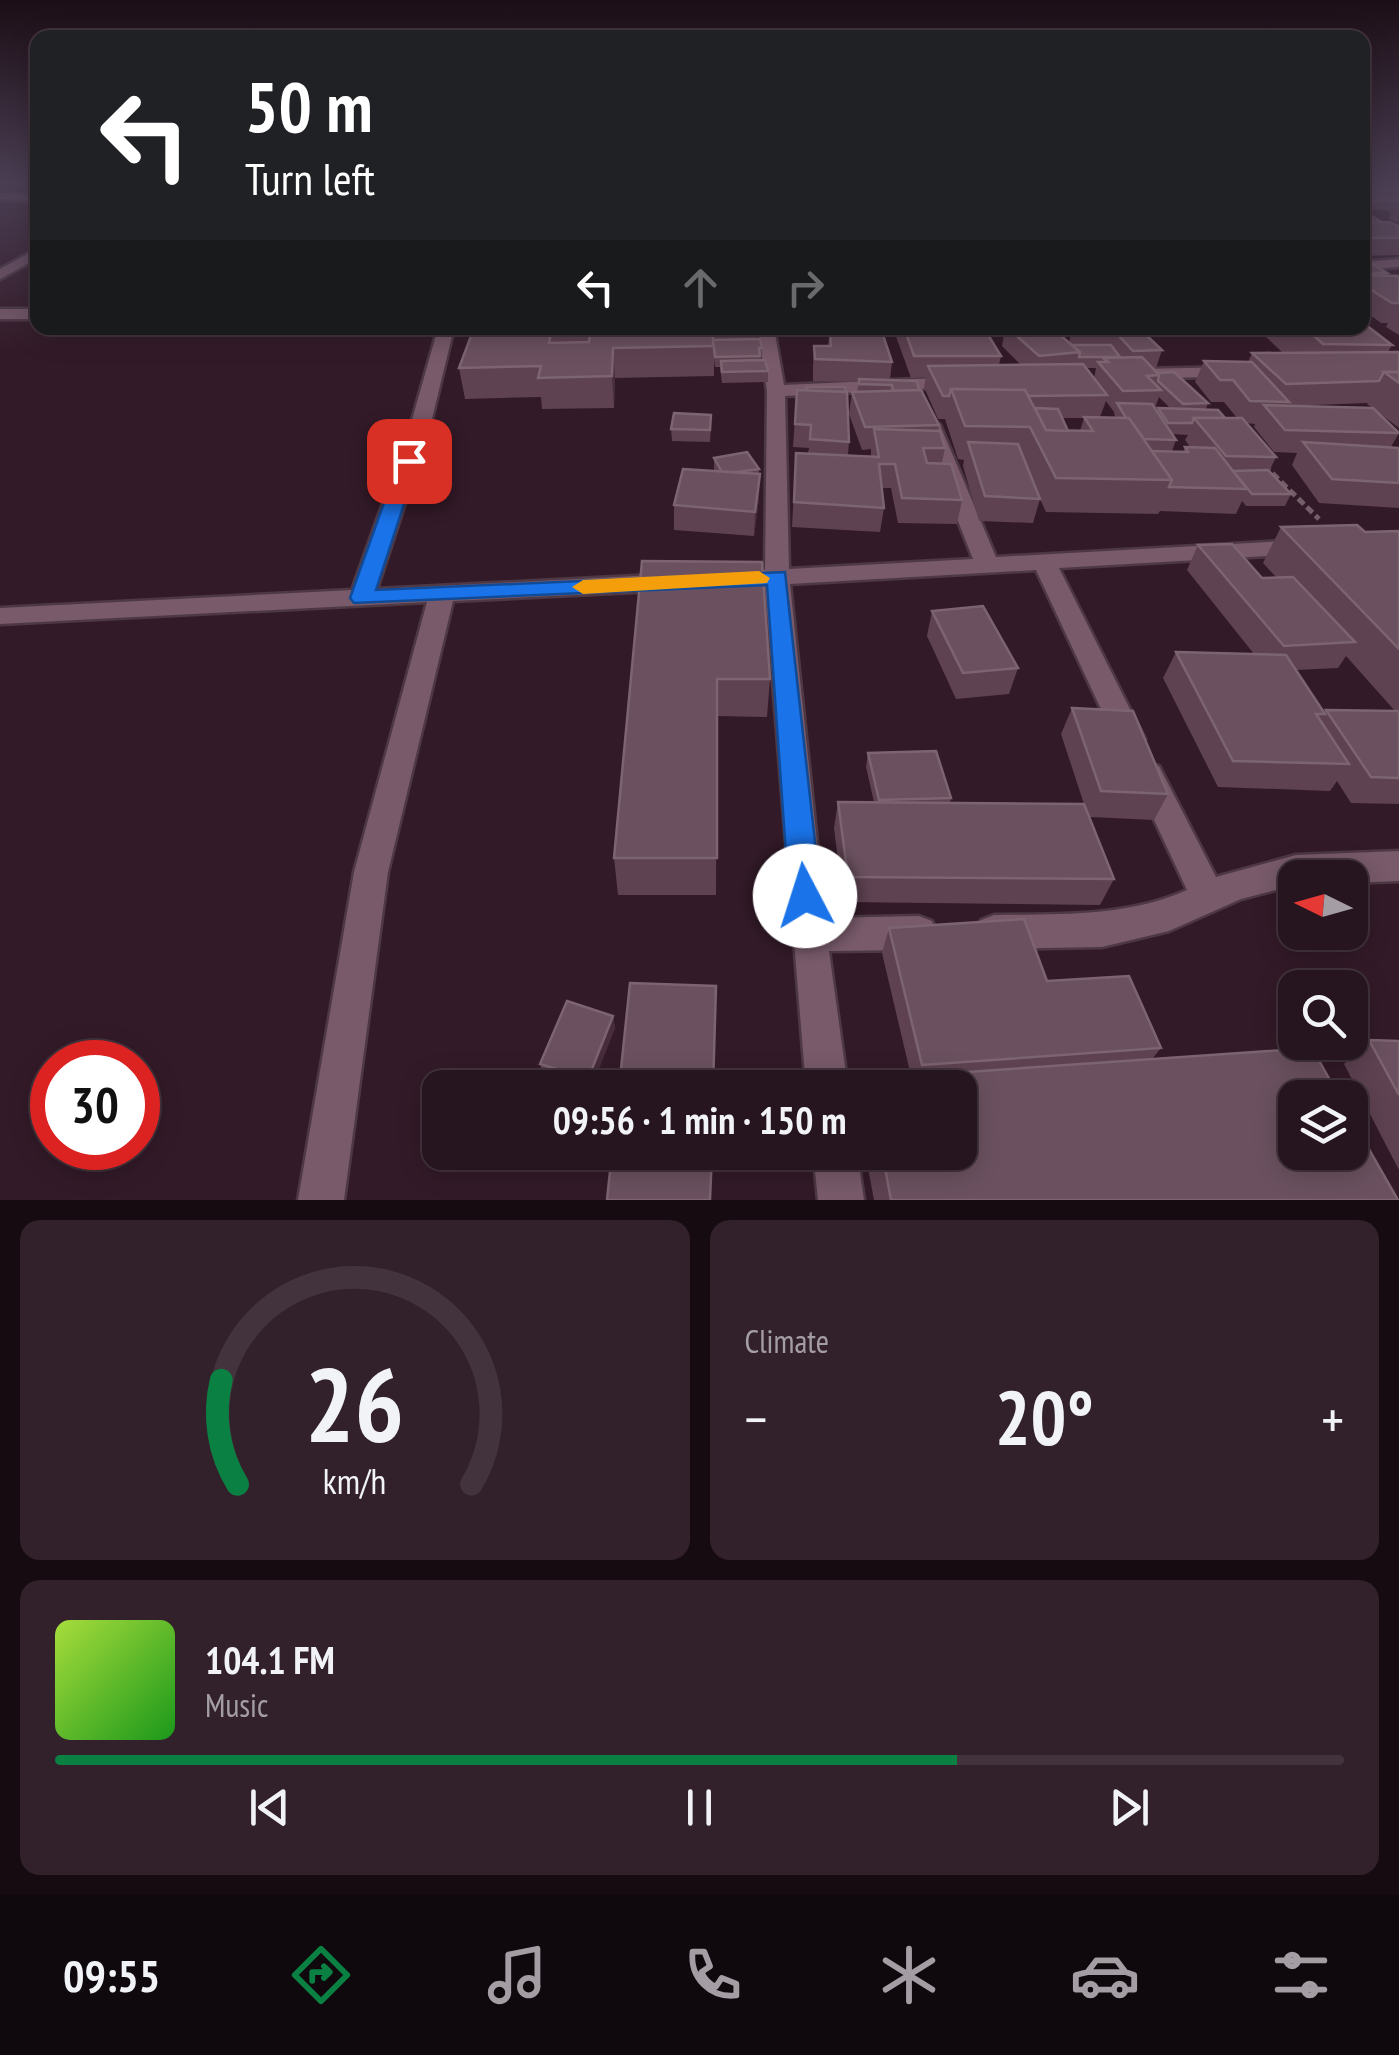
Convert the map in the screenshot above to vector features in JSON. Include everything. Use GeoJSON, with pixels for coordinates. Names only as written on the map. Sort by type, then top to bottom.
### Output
{"type":"FeatureCollection","features":[{"type":"Feature","properties":{"kind":"street"},"geometry":{"type":"LineString","coordinates":[[0,275],[30,257]]}},
{"type":"Feature","properties":{"kind":"street"},"geometry":{"type":"LineString","coordinates":[[1370,266],[1399,264]]}},
{"type":"Feature","properties":{"kind":"street"},"geometry":{"type":"LineString","coordinates":[[0,314],[30,314]]}},
{"type":"Feature","properties":{"kind":"street"},"geometry":{"type":"LineString","coordinates":[[362,598],[420,427],[444,335]]}},
{"type":"Feature","properties":{"kind":"street"},"geometry":{"type":"LineString","coordinates":[[767,335],[776,390],[777,577],[825,1070]]}},
{"type":"Feature","properties":{"kind":"street"},"geometry":{"type":"LineString","coordinates":[[1110,375],[1246,372]]}},
{"type":"Feature","properties":{"kind":"street"},"geometry":{"type":"LineString","coordinates":[[776,390],[974,381]]}},
{"type":"Feature","properties":{"kind":"street"},"geometry":{"type":"LineString","coordinates":[[915,384],[987,564]]}},
{"type":"Feature","properties":{"kind":"street"},"geometry":{"type":"LineString","coordinates":[[0,616],[1346,545]]}},
{"type":"Feature","properties":{"kind":"street"},"geometry":{"type":"LineString","coordinates":[[1042,560],[1208,896]]}},
{"type":"Feature","properties":{"kind":"street"},"geometry":{"type":"LineString","coordinates":[[322,1200],[370,872],[442,594]]}},
{"type":"Feature","properties":{"kind":"street"},"geometry":{"type":"LineString","coordinates":[[809,936],[1102,930],[1168,915],[1235,885],[1296,870],[1399,866]]}},
{"type":"Feature","properties":{"kind":"street"},"geometry":{"type":"LineString","coordinates":[[837,1170],[841,1200]]}},
{"type":"Feature","properties":{"kind":"path"},"geometry":{"type":"LineString","coordinates":[[1251,452],[1346,545]]}},
{"type":"Feature","properties":{"kind":"building"},"geometry":{"type":"Polygon","coordinates":[[[1370,263],[1387,273],[1370,273],[1370,263]]]}},
{"type":"Feature","properties":{"kind":"building"},"geometry":{"type":"Polygon","coordinates":[[[1370,275],[1399,276],[1399,303],[1392,303],[1370,289],[1370,275]]]}},
{"type":"Feature","properties":{"kind":"building"},"geometry":{"type":"Polygon","coordinates":[[[1370,328],[1392,345],[1323,344],[1313,335],[1370,335],[1370,328]]]}},
{"type":"Feature","properties":{"kind":"building"},"geometry":{"type":"Polygon","coordinates":[[[471,335],[551,335],[549,343],[589,342],[590,335],[713,335],[714,346],[613,348],[612,376],[538,378],[541,366],[459,368],[471,335]]]}},
{"type":"Feature","properties":{"kind":"building"},"geometry":{"type":"Polygon","coordinates":[[[830,335],[883,335],[892,362],[815,359],[814,346],[831,346],[830,335]]]}},
{"type":"Feature","properties":{"kind":"building"},"geometry":{"type":"Polygon","coordinates":[[[906,335],[988,335],[1001,356],[914,356],[906,335]]]}},
{"type":"Feature","properties":{"kind":"building"},"geometry":{"type":"Polygon","coordinates":[[[1016,335],[1060,335],[1080,352],[1039,356],[1016,335]]]}},
{"type":"Feature","properties":{"kind":"building"},"geometry":{"type":"Polygon","coordinates":[[[1118,335],[1146,335],[1162,350],[1133,351],[1118,335]]]}},
{"type":"Feature","properties":{"kind":"building"},"geometry":{"type":"Polygon","coordinates":[[[760,339],[760,356],[715,357],[713,340],[760,339]]]}},
{"type":"Feature","properties":{"kind":"building"},"geometry":{"type":"Polygon","coordinates":[[[1072,345],[1111,345],[1120,357],[1079,357],[1080,352],[1072,345]]]}},
{"type":"Feature","properties":{"kind":"building"},"geometry":{"type":"Polygon","coordinates":[[[1399,352],[1399,372],[1384,372],[1379,381],[1286,384],[1252,353],[1399,352]]]}},
{"type":"Feature","properties":{"kind":"building"},"geometry":{"type":"Polygon","coordinates":[[[1142,357],[1159,375],[1147,376],[1161,390],[1123,391],[1098,362],[1108,362],[1103,358],[1142,357]]]}},
{"type":"Feature","properties":{"kind":"building"},"geometry":{"type":"Polygon","coordinates":[[[765,360],[768,371],[722,372],[721,361],[765,360]]]}},
{"type":"Feature","properties":{"kind":"building"},"geometry":{"type":"Polygon","coordinates":[[[1204,361],[1252,362],[1289,402],[1250,401],[1233,380],[1220,380],[1204,361]]]}},
{"type":"Feature","properties":{"kind":"building"},"geometry":{"type":"Polygon","coordinates":[[[1083,364],[1107,395],[1028,396],[1025,390],[951,389],[949,396],[943,396],[928,366],[1083,364]]]}},
{"type":"Feature","properties":{"kind":"building"},"geometry":{"type":"Polygon","coordinates":[[[1174,372],[1208,403],[1183,404],[1158,381],[1157,373],[1174,372]]]}},
{"type":"Feature","properties":{"kind":"building"},"geometry":{"type":"Polygon","coordinates":[[[1384,372],[1399,372],[1399,383],[1384,372]]]}},
{"type":"Feature","properties":{"kind":"building"},"geometry":{"type":"Polygon","coordinates":[[[859,379],[917,381],[919,391],[893,391],[892,385],[859,384],[859,379]]]}},
{"type":"Feature","properties":{"kind":"building"},"geometry":{"type":"Polygon","coordinates":[[[806,387],[845,387],[846,392],[807,391],[806,387]]]}},
{"type":"Feature","properties":{"kind":"building"},"geometry":{"type":"Polygon","coordinates":[[[951,389],[1025,390],[1046,430],[1093,431],[1084,417],[1129,418],[1172,480],[1056,478],[1030,427],[965,426],[951,389]]]}},
{"type":"Feature","properties":{"kind":"building"},"geometry":{"type":"Polygon","coordinates":[[[797,390],[847,392],[849,442],[810,439],[811,425],[795,424],[797,390]]]}},
{"type":"Feature","properties":{"kind":"building"},"geometry":{"type":"Polygon","coordinates":[[[921,390],[939,425],[865,427],[852,392],[921,390]]]}},
{"type":"Feature","properties":{"kind":"building"},"geometry":{"type":"Polygon","coordinates":[[[1117,403],[1152,404],[1176,440],[1144,439],[1117,403]]]}},
{"type":"Feature","properties":{"kind":"building"},"geometry":{"type":"Polygon","coordinates":[[[1264,405],[1373,408],[1399,433],[1285,430],[1264,405]]]}},
{"type":"Feature","properties":{"kind":"building"},"geometry":{"type":"Polygon","coordinates":[[[1035,408],[1058,409],[1068,431],[1046,430],[1035,408]]]}},
{"type":"Feature","properties":{"kind":"building"},"geometry":{"type":"Polygon","coordinates":[[[1158,408],[1218,410],[1225,418],[1168,423],[1158,408]]]}},
{"type":"Feature","properties":{"kind":"building"},"geometry":{"type":"Polygon","coordinates":[[[674,413],[711,415],[710,430],[671,429],[674,413]]]}},
{"type":"Feature","properties":{"kind":"building"},"geometry":{"type":"Polygon","coordinates":[[[1194,418],[1242,418],[1276,457],[1226,456],[1194,418]]]}},
{"type":"Feature","properties":{"kind":"building"},"geometry":{"type":"Polygon","coordinates":[[[874,429],[940,431],[945,448],[923,448],[927,463],[951,464],[962,500],[902,498],[895,464],[879,464],[884,508],[794,502],[796,453],[879,457],[874,429]]]}},
{"type":"Feature","properties":{"kind":"building"},"geometry":{"type":"Polygon","coordinates":[[[968,442],[1018,444],[1040,499],[985,496],[968,442]]]}},
{"type":"Feature","properties":{"kind":"building"},"geometry":{"type":"Polygon","coordinates":[[[1303,442],[1399,448],[1399,483],[1332,479],[1303,442]]]}},
{"type":"Feature","properties":{"kind":"building"},"geometry":{"type":"Polygon","coordinates":[[[1185,447],[1215,448],[1247,489],[1169,487],[1172,480],[1152,451],[1188,452],[1185,447]]]}},
{"type":"Feature","properties":{"kind":"building"},"geometry":{"type":"Polygon","coordinates":[[[747,452],[759,469],[722,472],[714,458],[747,452]]]}},
{"type":"Feature","properties":{"kind":"building"},"geometry":{"type":"Polygon","coordinates":[[[683,469],[760,474],[755,512],[674,505],[683,469]]]}},
{"type":"Feature","properties":{"kind":"building"},"geometry":{"type":"Polygon","coordinates":[[[1268,470],[1291,494],[1252,494],[1233,471],[1268,470]]]}},
{"type":"Feature","properties":{"kind":"building"},"geometry":{"type":"Polygon","coordinates":[[[1357,525],[1365,532],[1399,531],[1399,649],[1281,527],[1357,525]]]}},
{"type":"Feature","properties":{"kind":"building"},"geometry":{"type":"Polygon","coordinates":[[[1232,544],[1262,578],[1293,577],[1355,642],[1284,646],[1198,545],[1232,544]]]}},
{"type":"Feature","properties":{"kind":"building"},"geometry":{"type":"Polygon","coordinates":[[[642,561],[762,562],[770,679],[717,679],[717,858],[614,858],[642,561]]]}},
{"type":"Feature","properties":{"kind":"building"},"geometry":{"type":"Polygon","coordinates":[[[983,606],[1018,668],[963,673],[932,611],[983,606]]]}},
{"type":"Feature","properties":{"kind":"building"},"geometry":{"type":"Polygon","coordinates":[[[1176,652],[1286,655],[1325,714],[1316,714],[1349,764],[1233,761],[1176,652]]]}},
{"type":"Feature","properties":{"kind":"building"},"geometry":{"type":"Polygon","coordinates":[[[1072,708],[1133,711],[1168,794],[1101,791],[1072,708]]]}},
{"type":"Feature","properties":{"kind":"building"},"geometry":{"type":"Polygon","coordinates":[[[1326,710],[1399,711],[1399,778],[1371,777],[1326,710]]]}},
{"type":"Feature","properties":{"kind":"building"},"geometry":{"type":"Polygon","coordinates":[[[936,751],[951,798],[879,800],[868,753],[936,751]]]}},
{"type":"Feature","properties":{"kind":"building"},"geometry":{"type":"Polygon","coordinates":[[[838,802],[1084,804],[1114,879],[848,877],[838,802]]]}},
{"type":"Feature","properties":{"kind":"building"},"geometry":{"type":"Polygon","coordinates":[[[1024,919],[1047,981],[1129,976],[1161,1048],[922,1065],[889,928],[1024,919]]]}},
{"type":"Feature","properties":{"kind":"building"},"geometry":{"type":"Polygon","coordinates":[[[630,983],[716,986],[714,1070],[621,1070],[630,983]]]}},
{"type":"Feature","properties":{"kind":"building"},"geometry":{"type":"Polygon","coordinates":[[[567,1001],[613,1016],[592,1070],[559,1070],[540,1064],[567,1001]]]}},
{"type":"Feature","properties":{"kind":"building"},"geometry":{"type":"Polygon","coordinates":[[[1369,1040],[1399,1041],[1399,1095],[1369,1040]]]}},
{"type":"Feature","properties":{"kind":"building"},"geometry":{"type":"Polygon","coordinates":[[[1278,1050],[1278,1060],[1319,1060],[1330,1080],[1278,1080],[1278,1170],[1368,1170],[1368,1148],[1398,1200],[891,1200],[885,1170],[977,1170],[977,1071],[1278,1050]]]}},
{"type":"Feature","properties":{"kind":"building"},"geometry":{"type":"Polygon","coordinates":[[[610,1170],[711,1170],[710,1200],[607,1200],[610,1170]]]}},
{"type":"Feature","properties":{"kind":"slow traffic"},"geometry":{"type":"LineString","coordinates":[[583,587],[759,578]]}},
{"type":"Feature","properties":{"kind":"route"},"geometry":{"type":"LineString","coordinates":[[409,461],[362,598],[777,577],[805,896]]}}]}
